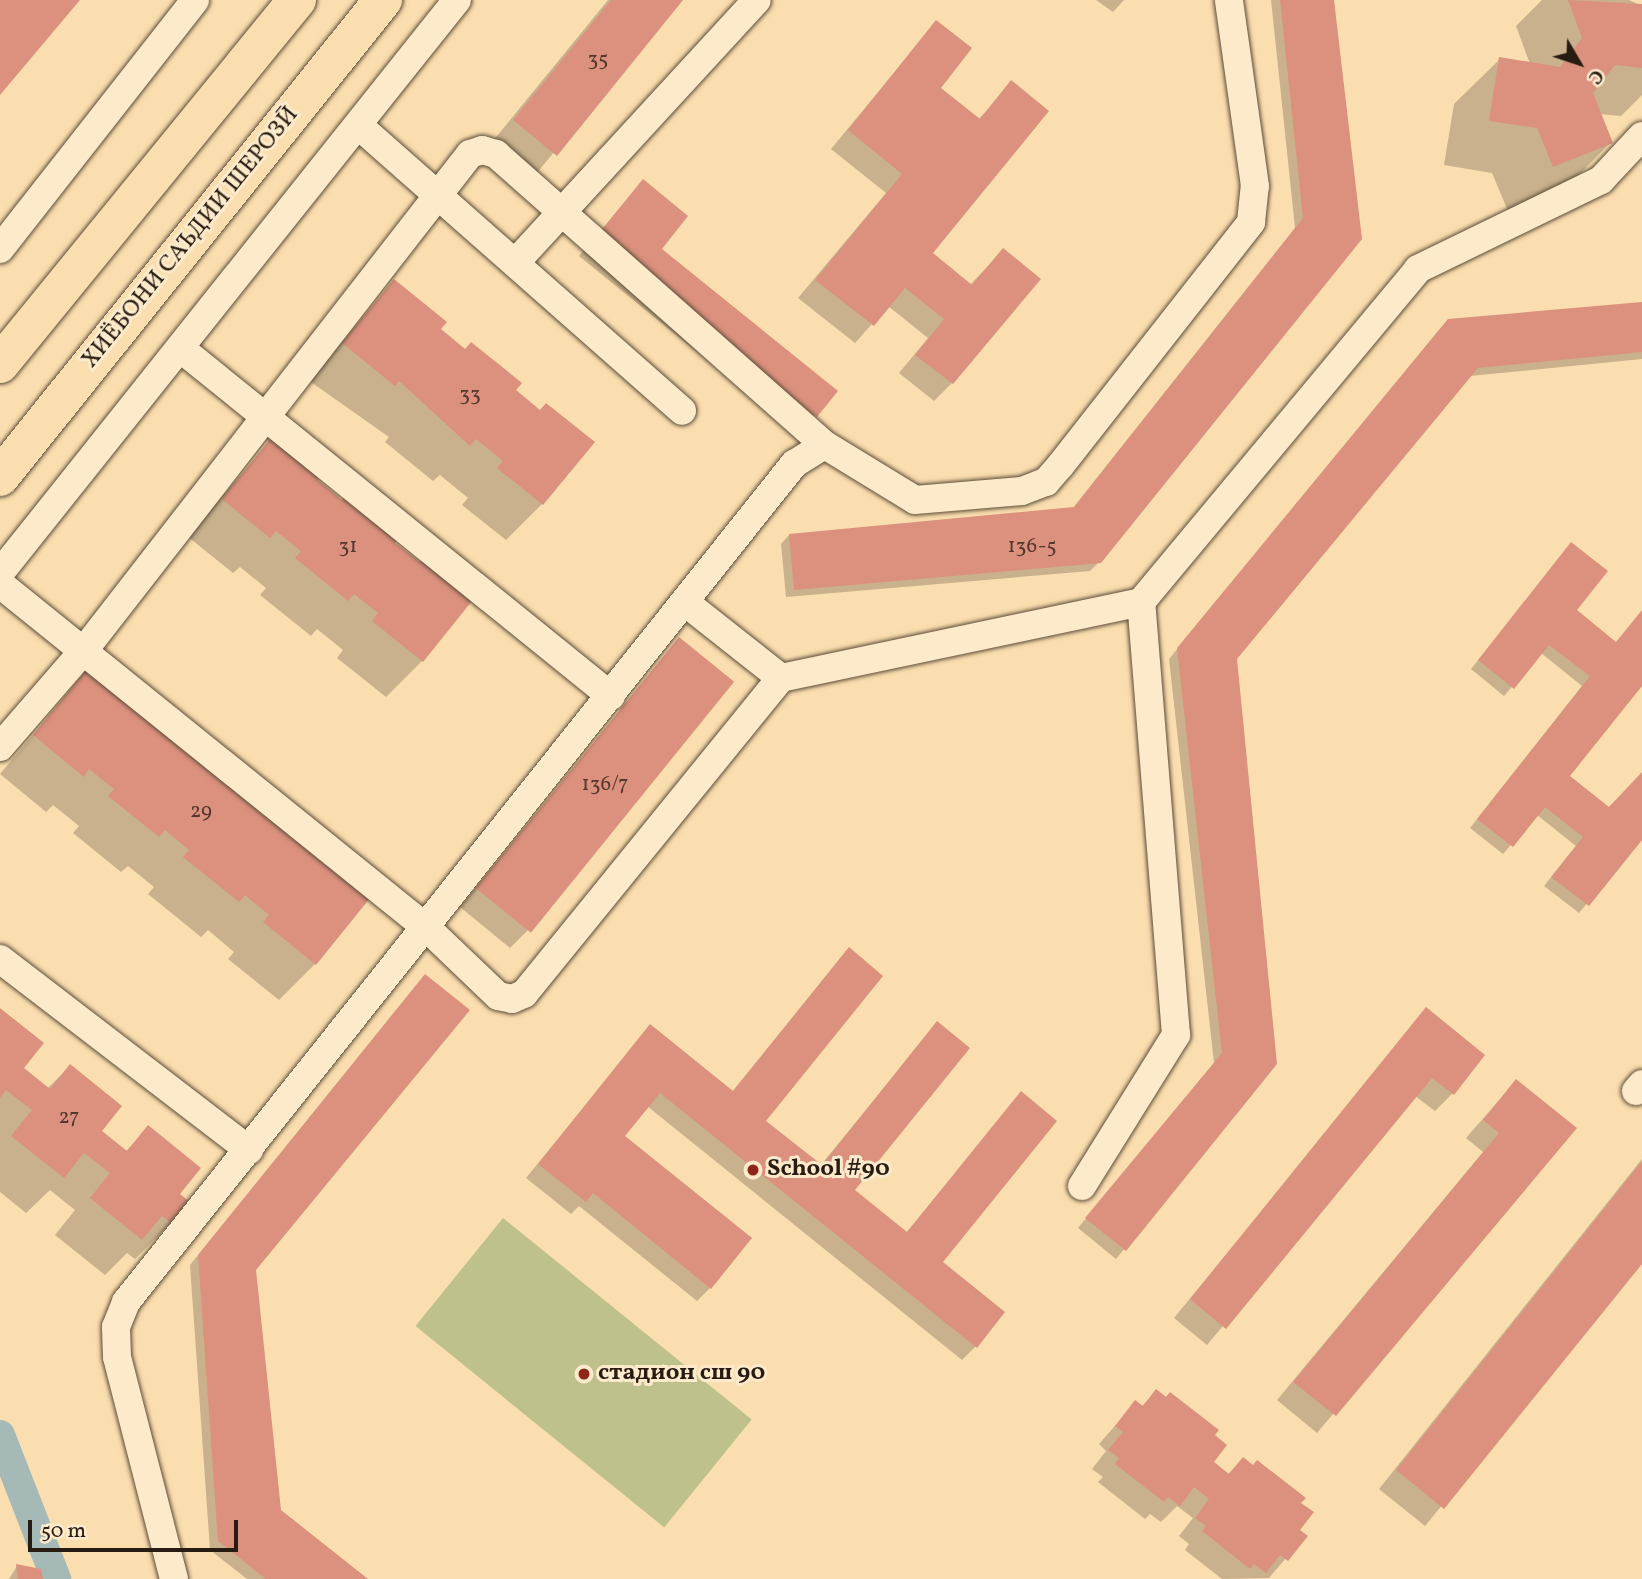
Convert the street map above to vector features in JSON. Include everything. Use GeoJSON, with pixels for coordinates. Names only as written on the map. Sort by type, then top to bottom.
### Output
{"type":"FeatureCollection","features":[{"type":"Feature","properties":{"kind":"main road"},"geometry":{"type":"LineString","coordinates":[[0,363],[298,0]]}},
{"type":"Feature","properties":{"kind":"main road","name":"ХИЁБОНИ САЪДИИ ШЕРОЗӢ"},"geometry":{"type":"LineString","coordinates":[[0,477],[383,0]]}},
{"type":"Feature","properties":{"kind":"street"},"geometry":{"type":"LineString","coordinates":[[0,249],[195,0]]}},
{"type":"Feature","properties":{"kind":"street"},"geometry":{"type":"LineString","coordinates":[[0,573],[457,0]]}},
{"type":"Feature","properties":{"kind":"street"},"geometry":{"type":"LineString","coordinates":[[515,263],[757,0]]}},
{"type":"Feature","properties":{"kind":"street"},"geometry":{"type":"LineString","coordinates":[[0,747],[85,649],[264,416],[440,198],[470,154],[482,150],[496,154],[560,216],[825,444],[915,500],[1022,491],[1046,482],[1251,222],[1255,186],[1229,0]]}},
{"type":"Feature","properties":{"kind":"street"},"geometry":{"type":"LineString","coordinates":[[358,125],[682,411]]}},
{"type":"Feature","properties":{"kind":"street"},"geometry":{"type":"LineString","coordinates":[[0,584],[85,649],[429,930],[498,996],[524,994],[782,678],[1141,602],[1418,269],[1601,180],[1642,136]]}},
{"type":"Feature","properties":{"kind":"street"},"geometry":{"type":"LineString","coordinates":[[180,348],[611,696]]}},
{"type":"Feature","properties":{"kind":"street"},"geometry":{"type":"LineString","coordinates":[[174,1579],[117,1357],[116,1328],[126,1302],[429,930],[794,464],[825,444]]}},
{"type":"Feature","properties":{"kind":"street"},"geometry":{"type":"LineString","coordinates":[[1083,1186],[1176,1035],[1141,602]]}},
{"type":"Feature","properties":{"kind":"street"},"geometry":{"type":"LineString","coordinates":[[686,603],[782,678]]}},
{"type":"Feature","properties":{"kind":"street"},"geometry":{"type":"LineString","coordinates":[[0,959],[248,1150]]}},
{"type":"Feature","properties":{"kind":"green space","name":"стадион сш 90"},"geometry":{"type":"Polygon","coordinates":[[[503,1218],[752,1419],[664,1527],[416,1326],[503,1218]]]}},
{"type":"Feature","properties":{"kind":"building"},"geometry":{"type":"Polygon","coordinates":[[[0,0],[80,0],[0,95],[0,0]]]}},
{"type":"Feature","properties":{"kind":"building"},"geometry":{"type":"Polygon","coordinates":[[[611,0],[683,0],[557,156],[513,120],[611,0]]]}},
{"type":"Feature","properties":{"kind":"building"},"geometry":{"type":"Polygon","coordinates":[[[1280,0],[1334,0],[1362,239],[1101,563],[794,590],[789,534],[1074,507],[1303,218],[1280,0]]]}},
{"type":"Feature","properties":{"kind":"building"},"geometry":{"type":"Polygon","coordinates":[[[1568,0],[1642,4],[1642,68],[1615,65],[1593,93],[1613,143],[1553,167],[1537,128],[1489,121],[1499,57],[1560,67],[1582,38],[1568,0]]]}},
{"type":"Feature","properties":{"kind":"building"},"geometry":{"type":"Polygon","coordinates":[[[936,20],[972,48],[941,88],[980,119],[1011,80],[1049,111],[933,253],[972,285],[1003,248],[1041,279],[953,384],[915,355],[944,319],[905,288],[874,326],[815,280],[902,174],[848,130],[936,20]]]}},
{"type":"Feature","properties":{"kind":"building"},"geometry":{"type":"Polygon","coordinates":[[[643,179],[688,216],[662,249],[838,391],[817,417],[595,238],[643,179]]]}},
{"type":"Feature","properties":{"kind":"building"},"geometry":{"type":"Polygon","coordinates":[[[394,279],[447,322],[441,329],[465,349],[471,342],[522,383],[516,390],[540,410],[546,403],[595,442],[543,505],[497,468],[503,461],[476,439],[470,446],[399,381],[395,386],[342,343],[394,279]]]}},
{"type":"Feature","properties":{"kind":"building"},"geometry":{"type":"Polygon","coordinates":[[[1642,302],[1642,352],[1478,368],[1237,659],[1277,1064],[1126,1251],[1085,1218],[1222,1053],[1177,648],[1448,319],[1642,302]]]}},
{"type":"Feature","properties":{"kind":"building"},"geometry":{"type":"Polygon","coordinates":[[[275,433],[324,473],[318,480],[342,500],[348,492],[401,535],[395,543],[420,562],[426,555],[476,596],[423,662],[372,621],[378,613],[354,594],[348,601],[295,558],[301,551],[276,531],[270,538],[222,499],[275,433]]]}},
{"type":"Feature","properties":{"kind":"building"},"geometry":{"type":"Polygon","coordinates":[[[1571,542],[1608,571],[1577,610],[1616,642],[1642,610],[1642,686],[1570,776],[1609,807],[1642,772],[1642,840],[1589,906],[1551,877],[1583,837],[1545,807],[1513,847],[1477,819],[1590,676],[1549,645],[1514,689],[1478,660],[1571,542]]]}},
{"type":"Feature","properties":{"kind":"building"},"geometry":{"type":"Polygon","coordinates":[[[679,637],[734,682],[531,933],[476,888],[679,637]]]}},
{"type":"Feature","properties":{"kind":"building"},"geometry":{"type":"Polygon","coordinates":[[[92,663],[375,892],[316,965],[263,922],[269,915],[245,895],[239,902],[183,857],[189,850],[165,830],[159,837],[108,796],[114,789],[89,769],[84,777],[33,735],[92,663]]]}},
{"type":"Feature","properties":{"kind":"building"},"geometry":{"type":"Polygon","coordinates":[[[849,947],[883,976],[766,1121],[822,1165],[937,1021],[970,1048],[855,1190],[907,1232],[1021,1091],[1057,1121],[943,1262],[1005,1312],[977,1348],[660,1093],[625,1136],[752,1238],[711,1289],[593,1193],[586,1202],[538,1164],[650,1024],[733,1091],[849,947]]]}},
{"type":"Feature","properties":{"kind":"building"},"geometry":{"type":"Polygon","coordinates":[[[425,974],[470,1010],[256,1270],[281,1510],[368,1579],[266,1579],[218,1541],[198,1255],[425,974]]]}},
{"type":"Feature","properties":{"kind":"building"},"geometry":{"type":"Polygon","coordinates":[[[1426,1007],[1485,1055],[1454,1095],[1432,1078],[1226,1329],[1190,1299],[1426,1007]]]}},
{"type":"Feature","properties":{"kind":"building"},"geometry":{"type":"Polygon","coordinates":[[[0,1008],[44,1043],[24,1068],[50,1089],[70,1064],[122,1106],[102,1131],[127,1151],[148,1125],[201,1168],[180,1194],[190,1202],[172,1224],[162,1216],[142,1240],[90,1198],[110,1173],[84,1153],[64,1178],[11,1136],[32,1110],[6,1090],[0,1098],[0,1008]]]}},
{"type":"Feature","properties":{"kind":"building"},"geometry":{"type":"Polygon","coordinates":[[[1516,1079],[1577,1128],[1336,1416],[1293,1382],[1499,1133],[1483,1120],[1516,1079]]]}},
{"type":"Feature","properties":{"kind":"building"},"geometry":{"type":"Polygon","coordinates":[[[1642,1161],[1642,1264],[1444,1509],[1396,1470],[1642,1161]]]}},
{"type":"Feature","properties":{"kind":"building"},"geometry":{"type":"Polygon","coordinates":[[[1156,1389],[1166,1397],[1170,1392],[1219,1430],[1215,1435],[1227,1445],[1214,1462],[1229,1474],[1243,1457],[1253,1465],[1257,1460],[1306,1498],[1301,1503],[1314,1512],[1300,1530],[1308,1536],[1288,1561],[1280,1555],[1266,1573],[1254,1564],[1250,1569],[1202,1531],[1206,1526],[1195,1518],[1209,1499],[1194,1487],[1180,1506],[1168,1497],[1164,1502],[1115,1464],[1119,1458],[1108,1450],[1123,1432],[1115,1426],[1135,1400],[1143,1406],[1156,1389]]]}},
{"type":"Feature","properties":{"kind":"building"},"geometry":{"type":"Polygon","coordinates":[[[16,1564],[41,1569],[43,1579],[18,1579],[16,1564]]]}},
{"type":"Feature","properties":{"kind":"waterway"},"geometry":{"type":"LineString","coordinates":[[0,1435],[56,1579]]}},
{"type":"Feature","properties":{"kind":"place","name":"School #90"},"geometry":{"type":"Point","coordinates":[753,1170]}},
{"type":"Feature","properties":{"kind":"place","name":"стадион сш 90"},"geometry":{"type":"Point","coordinates":[584,1374]}}]}
